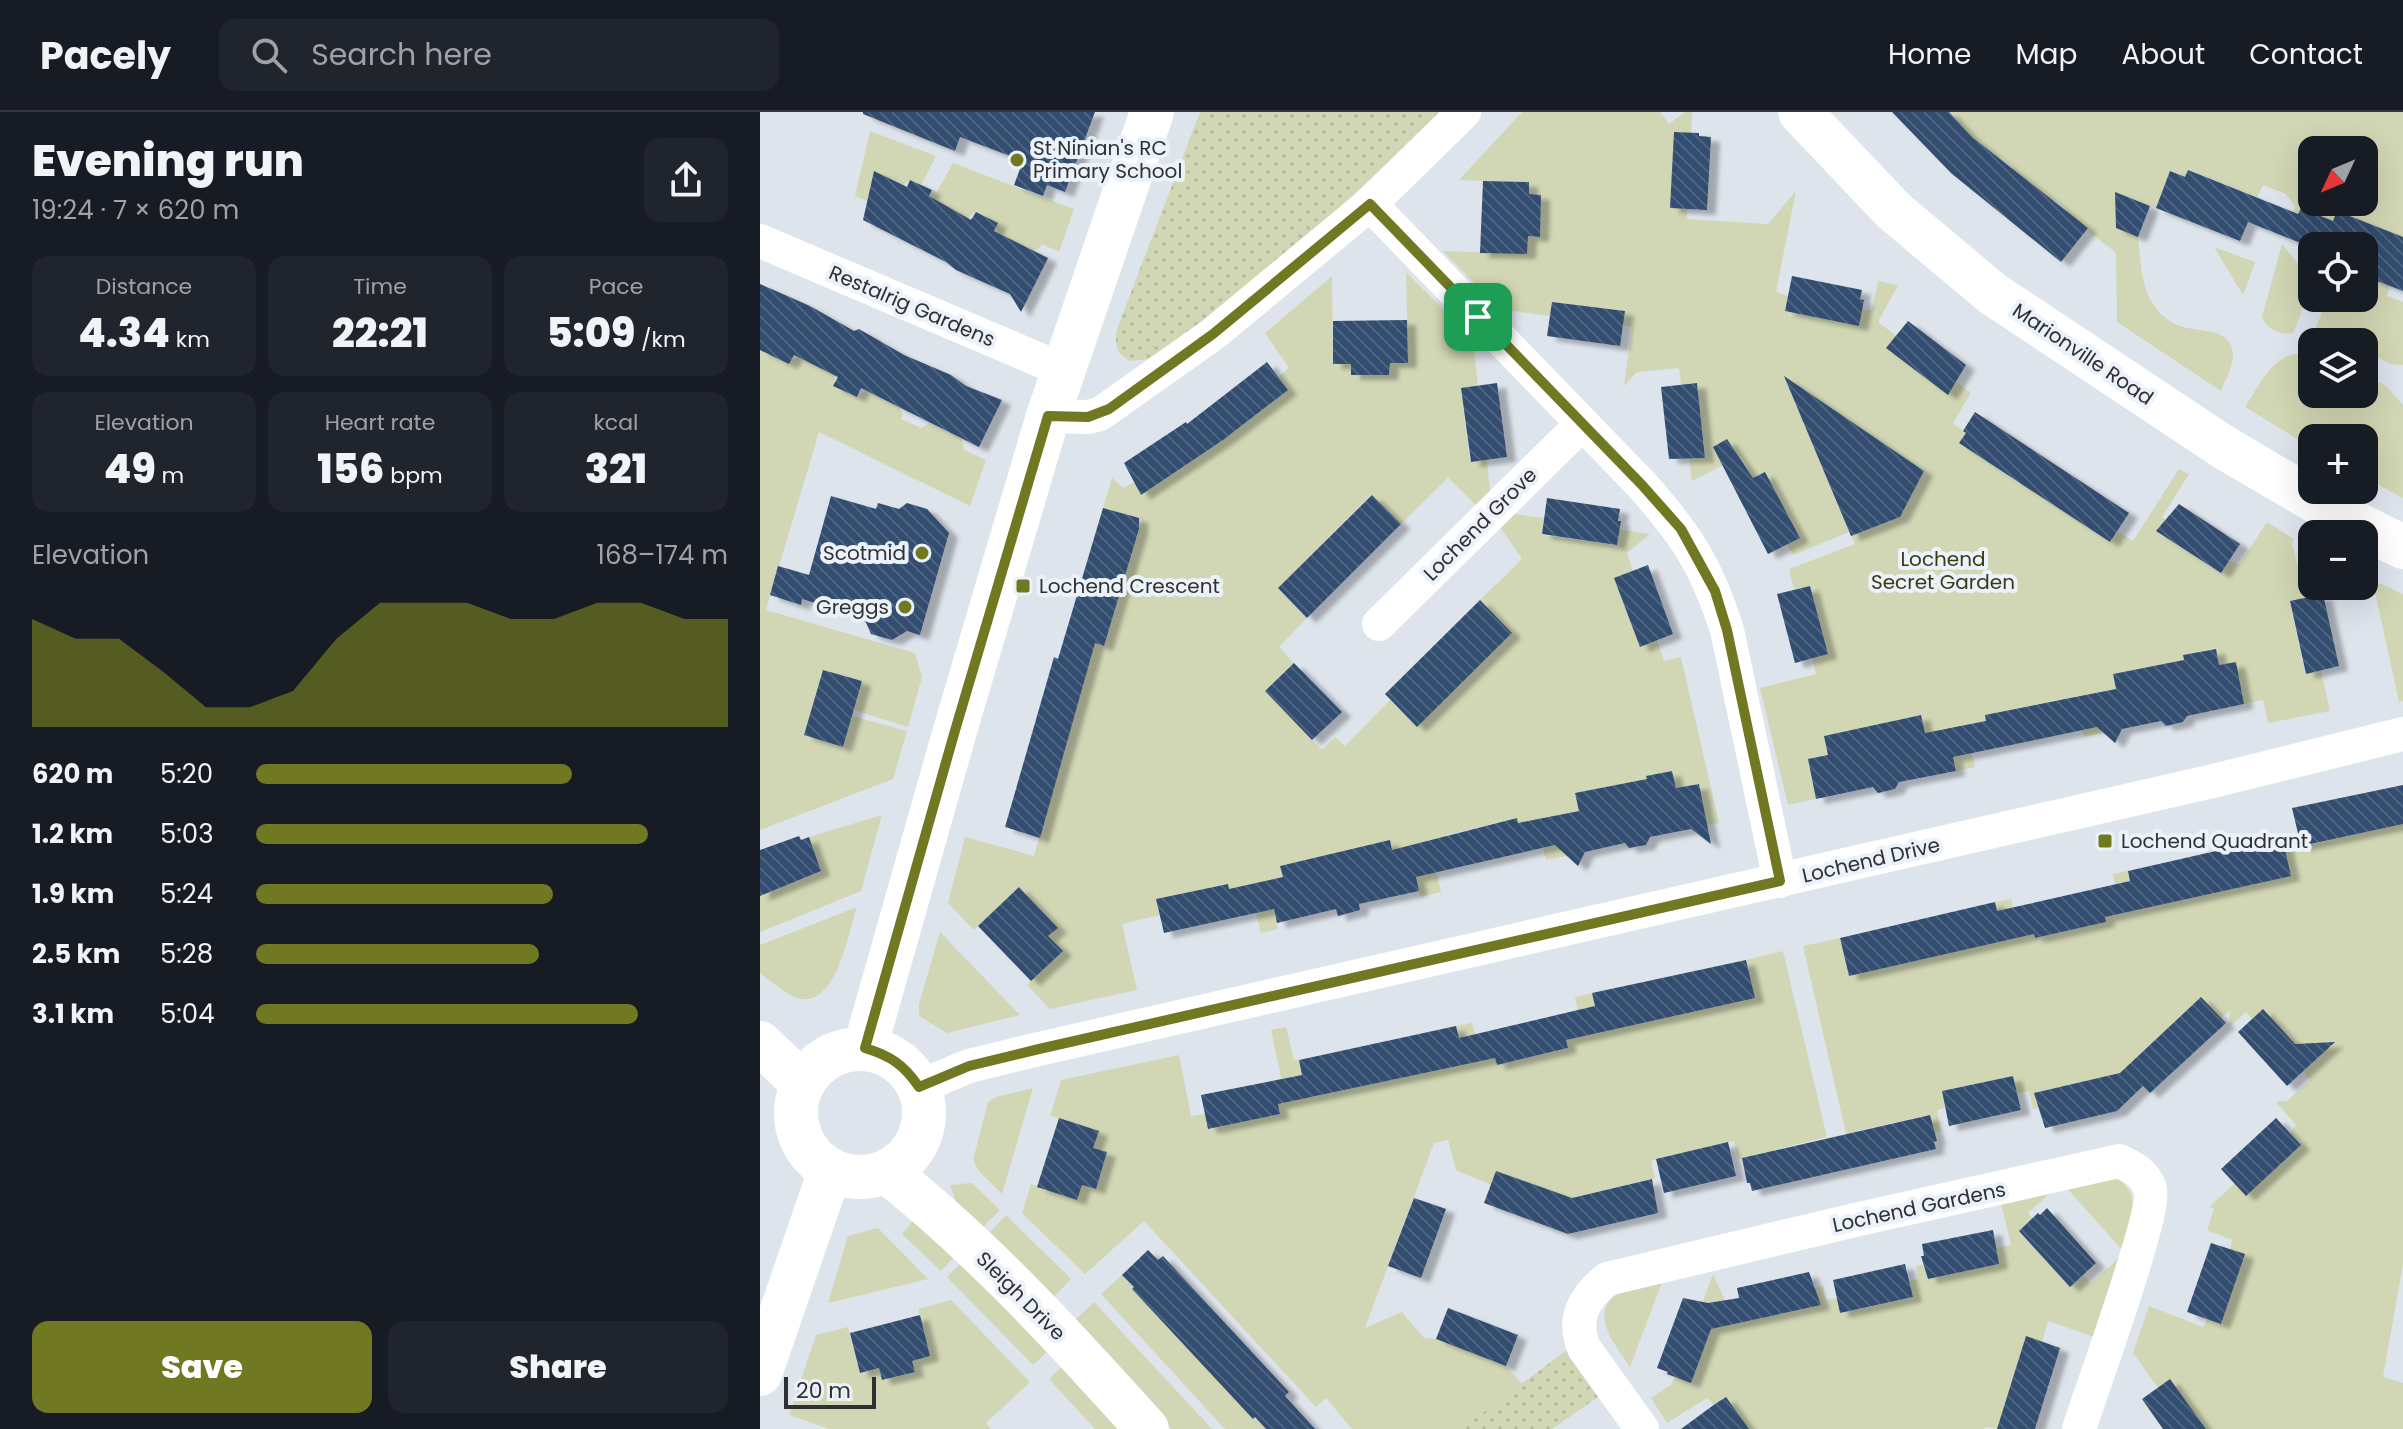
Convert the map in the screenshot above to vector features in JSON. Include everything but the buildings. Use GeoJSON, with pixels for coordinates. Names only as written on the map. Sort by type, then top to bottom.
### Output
{"type":"FeatureCollection","features":[{"type":"Feature","properties":{"kind":"street"},"geometry":{"type":"LineString","coordinates":[[865,1048],[1048,416],[1152,112]]}},
{"type":"Feature","properties":{"kind":"street"},"geometry":{"type":"LineString","coordinates":[[1048,416],[1088,417],[1109,409],[1213,334],[1370,204],[1464,112]]}},
{"type":"Feature","properties":{"kind":"street","name":"Marionville Road"},"geometry":{"type":"LineString","coordinates":[[1800,112],[1894,211],[1993,294],[2225,448],[2341,516],[2403,547]]}},
{"type":"Feature","properties":{"kind":"street"},"geometry":{"type":"LineString","coordinates":[[1370,204],[1681,529],[1715,591],[1730,644],[1780,881]]}},
{"type":"Feature","properties":{"kind":"street","name":"Restalrig Gardens"},"geometry":{"type":"LineString","coordinates":[[760,241],[1063,370]]}},
{"type":"Feature","properties":{"kind":"street","name":"Lochend Grove"},"geometry":{"type":"LineString","coordinates":[[1379,624],[1581,425]]}},
{"type":"Feature","properties":{"kind":"street","name":"Lochend Drive"},"geometry":{"type":"LineString","coordinates":[[919,1087],[969,1066],[1039,1049],[1780,881],[2403,734]]}},
{"type":"Feature","properties":{"kind":"street"},"geometry":{"type":"LineString","coordinates":[[760,1043],[802,1083]]}},
{"type":"Feature","properties":{"kind":"street"},"geometry":{"type":"LineString","coordinates":[[865,1048],[887,1055],[906,1068],[919,1087],[924,1111],[920,1136],[907,1157],[887,1172],[868,1177],[849,1177],[830,1171],[814,1158],[802,1142],[796,1123],[796,1102],[802,1083],[818,1063],[840,1051],[865,1048]]}},
{"type":"Feature","properties":{"kind":"street","name":"Lochend Gardens"},"geometry":{"type":"LineString","coordinates":[[1642,1429],[1580,1339],[1578,1321],[1584,1301],[1607,1279],[2119,1161],[2141,1173],[2150,1190],[2151,1201],[2079,1429]]}},
{"type":"Feature","properties":{"kind":"street"},"geometry":{"type":"LineString","coordinates":[[760,1374],[830,1171]]}},
{"type":"Feature","properties":{"kind":"street","name":"Sleigh Drive"},"geometry":{"type":"LineString","coordinates":[[887,1172],[939,1212],[1081,1356],[1147,1429]]}},
{"type":"Feature","properties":{"kind":"green space"},"geometry":{"type":"Polygon","coordinates":[[[1200,112],[1439,112],[1335,211],[1226,304],[1149,359],[1130,361],[1117,348],[1117,329],[1200,112]]]}},
{"type":"Feature","properties":{"kind":"green space","name":"Lochend Secret Garden"},"geometry":{"type":"Polygon","coordinates":[[[1522,112],[1660,112],[1669,124],[1685,112],[1692,112],[1687,219],[1768,224],[1796,191],[1776,292],[1788,296],[1785,311],[1855,325],[1862,309],[1872,310],[1878,281],[1898,285],[1878,322],[1971,393],[1953,423],[1966,433],[1960,443],[2018,483],[2025,472],[2051,503],[2109,542],[2117,531],[2133,541],[2179,469],[2189,474],[2162,517],[2167,521],[2160,534],[2220,573],[2229,560],[2239,565],[2267,522],[2294,539],[2298,600],[2290,602],[2305,673],[2321,670],[2330,711],[2268,723],[2263,700],[2244,704],[2236,663],[2219,665],[2216,649],[2183,655],[2186,672],[2148,667],[2113,674],[2116,689],[2096,693],[2103,733],[2084,737],[2078,711],[2060,714],[2057,700],[1986,715],[1988,731],[1967,736],[1975,767],[1956,771],[1948,728],[1925,733],[1921,715],[1895,720],[1898,738],[1854,730],[1825,736],[1828,755],[1808,760],[1816,799],[1788,805],[1760,688],[1816,674],[1812,658],[1828,653],[1810,586],[1794,589],[1789,569],[1855,544],[1851,536],[1900,517],[1924,471],[1798,386],[1791,393],[1849,532],[1793,555],[1787,544],[1800,537],[1765,472],[1753,478],[1741,456],[1692,481],[1689,457],[1705,455],[1697,383],[1681,385],[1679,368],[1637,372],[1624,386],[1632,327],[1623,325],[1625,311],[1553,302],[1550,316],[1513,311],[1507,316],[1443,251],[1526,254],[1528,236],[1539,237],[1541,195],[1529,194],[1529,183],[1459,180],[1522,112]]]}},
{"type":"Feature","properties":{"kind":"green space"},"geometry":{"type":"Polygon","coordinates":[[[1949,112],[2403,112],[2403,237],[2350,216],[2378,216],[2378,136],[2298,136],[2298,215],[2288,238],[2283,236],[2295,206],[2286,194],[2263,185],[2257,197],[2189,170],[2172,214],[2116,193],[2116,228],[2138,237],[2144,283],[2156,308],[2173,323],[2214,332],[2232,346],[2232,365],[2221,391],[2117,322],[2116,253],[2065,212],[2066,209],[2055,200],[2052,202],[2001,157],[1999,159],[1980,144],[1954,176],[1935,157],[1964,129],[1949,112]]]}},
{"type":"Feature","properties":{"kind":"green space"},"geometry":{"type":"Polygon","coordinates":[[[870,131],[936,156],[921,185],[911,180],[902,185],[874,172],[867,201],[855,196],[870,131]]]}},
{"type":"Feature","properties":{"kind":"green space"},"geometry":{"type":"Polygon","coordinates":[[[953,163],[1074,209],[1059,252],[1042,244],[1039,249],[1032,250],[998,233],[998,223],[976,212],[967,218],[933,199],[930,194],[932,190],[937,192],[953,163]]]}},
{"type":"Feature","properties":{"kind":"green space"},"geometry":{"type":"Polygon","coordinates":[[[2282,244],[2298,264],[2298,312],[2301,312],[2293,333],[2288,334],[2270,328],[2262,317],[2282,244]]]}},
{"type":"Feature","properties":{"kind":"green space"},"geometry":{"type":"Polygon","coordinates":[[[2214,247],[2255,262],[2243,295],[2214,247]]]}},
{"type":"Feature","properties":{"kind":"green space"},"geometry":{"type":"Polygon","coordinates":[[[1406,272],[1473,339],[1478,386],[1461,389],[1470,461],[1487,460],[1490,490],[1476,505],[1448,478],[1401,524],[1371,495],[1278,588],[1307,618],[1279,647],[1294,663],[1265,691],[1322,750],[1335,737],[1345,746],[1390,700],[1417,726],[1512,633],[1480,600],[1522,559],[1500,527],[1513,514],[1544,518],[1542,535],[1614,545],[1617,529],[1650,534],[1627,553],[1664,661],[1681,657],[1719,823],[1707,825],[1699,784],[1676,788],[1672,771],[1646,776],[1649,793],[1575,793],[1579,811],[1559,815],[1567,856],[1546,860],[1538,830],[1521,834],[1517,818],[1446,835],[1450,850],[1432,854],[1441,892],[1420,897],[1409,847],[1392,850],[1390,841],[1281,866],[1283,877],[1267,881],[1278,929],[1261,933],[1252,896],[1231,900],[1227,884],[1156,899],[1160,915],[1122,924],[1137,990],[1050,1009],[1027,985],[1062,951],[1048,936],[1057,927],[1032,900],[1010,896],[974,930],[948,903],[965,837],[1034,856],[1060,767],[1062,647],[1065,634],[1104,645],[1142,520],[1103,508],[1112,478],[1123,488],[1231,434],[1288,390],[1278,377],[1289,368],[1265,333],[1332,276],[1333,364],[1351,364],[1389,375],[1390,363],[1408,362],[1406,272]]]}},
{"type":"Feature","properties":{"kind":"green space"},"geometry":{"type":"Polygon","coordinates":[[[2378,281],[2390,286],[2387,296],[2403,302],[2403,365],[2378,358],[2378,328],[2316,328],[2322,312],[2378,312],[2378,281]]]}},
{"type":"Feature","properties":{"kind":"green space"},"geometry":{"type":"Polygon","coordinates":[[[760,339],[791,360],[799,357],[834,375],[835,382],[857,397],[866,391],[899,407],[903,415],[901,419],[921,428],[930,423],[962,439],[964,450],[986,460],[970,506],[819,432],[766,610],[915,653],[922,677],[908,727],[854,710],[862,681],[823,670],[804,735],[843,747],[852,716],[907,731],[893,779],[760,830],[760,339]]]}},
{"type":"Feature","properties":{"kind":"green space"},"geometry":{"type":"Polygon","coordinates":[[[2298,355],[2298,408],[2378,408],[2378,382],[2403,405],[2403,498],[2378,485],[2378,424],[2298,424],[2298,439],[2245,407],[2272,368],[2286,357],[2298,355]]]}},
{"type":"Feature","properties":{"kind":"green space"},"geometry":{"type":"Polygon","coordinates":[[[2378,584],[2403,594],[2403,701],[2399,702],[2377,600],[2378,584]]]}},
{"type":"Feature","properties":{"kind":"green space"},"geometry":{"type":"Polygon","coordinates":[[[882,815],[861,891],[760,932],[760,896],[821,871],[809,837],[882,815]]]}},
{"type":"Feature","properties":{"kind":"green space"},"geometry":{"type":"Polygon","coordinates":[[[2403,824],[2403,1264],[2383,1377],[2403,1383],[2403,1429],[2206,1429],[2170,1379],[2158,1388],[2133,1353],[2149,1306],[2203,1327],[2207,1319],[2220,1324],[2232,1240],[2207,1230],[2214,1209],[2209,1207],[2235,1183],[2246,1195],[2296,1125],[2276,1102],[2287,1101],[2310,1080],[2303,1072],[2321,1055],[2321,1049],[2315,1043],[2310,1043],[2302,1051],[2246,1012],[2229,1027],[2230,1010],[2221,1018],[2201,997],[2127,1067],[2137,1078],[2109,1076],[2037,1092],[2040,1107],[2033,1109],[2029,1091],[2017,1093],[2013,1076],[1942,1091],[1945,1108],[1937,1110],[1941,1131],[1932,1133],[1927,1115],[1857,1131],[1860,1149],[1850,1151],[1803,946],[1840,938],[1849,976],[1995,902],[2011,899],[2017,925],[2032,922],[2035,938],[2106,922],[2103,906],[2119,902],[2113,874],[2128,871],[2136,909],[2282,836],[2287,835],[2291,849],[2403,824]]]}},
{"type":"Feature","properties":{"kind":"green space"},"geometry":{"type":"Polygon","coordinates":[[[857,907],[837,970],[818,995],[806,999],[791,995],[760,973],[760,945],[857,907]]]}},
{"type":"Feature","properties":{"kind":"green space"},"geometry":{"type":"Polygon","coordinates":[[[940,932],[1020,1015],[947,1033],[919,1016],[919,1004],[940,932]]]}},
{"type":"Feature","properties":{"kind":"green space"},"geometry":{"type":"Polygon","coordinates":[[[1783,951],[1827,1137],[1738,1159],[1734,1141],[1728,1142],[1651,1161],[1655,1178],[1571,1198],[1496,1171],[1491,1185],[1456,1170],[1448,1140],[1434,1143],[1365,1328],[1402,1312],[1424,1338],[1436,1339],[1506,1366],[1522,1384],[1461,1429],[1352,1429],[1326,1398],[1316,1407],[1144,1221],[1085,1274],[1022,1213],[1031,1184],[1077,1200],[1082,1185],[1096,1189],[1107,1153],[1093,1148],[1098,1131],[1050,1116],[1061,1080],[1179,1055],[1191,1116],[1205,1114],[1209,1129],[1280,1114],[1277,1099],[1285,1097],[1271,1030],[1286,1027],[1294,1060],[1299,1060],[1308,1098],[1464,1064],[1456,1026],[1472,1023],[1480,1052],[1493,1050],[1497,1065],[1567,1049],[1565,1034],[1582,1029],[1575,997],[1592,993],[1600,1031],[1754,997],[1746,960],[1783,951]]]}},
{"type":"Feature","properties":{"kind":"green space"},"geometry":{"type":"Polygon","coordinates":[[[1033,1088],[1002,1194],[979,1171],[973,1160],[988,1102],[1033,1088]]]}},
{"type":"Feature","properties":{"kind":"green space"},"geometry":{"type":"Polygon","coordinates":[[[2094,1177],[2119,1179],[2131,1195],[2131,1222],[2122,1250],[2064,1185],[2094,1177]]]}},
{"type":"Feature","properties":{"kind":"green space"},"geometry":{"type":"Polygon","coordinates":[[[972,1183],[1000,1210],[980,1230],[956,1203],[950,1185],[972,1183]]]}},
{"type":"Feature","properties":{"kind":"green space"},"geometry":{"type":"Polygon","coordinates":[[[2058,1186],[2028,1213],[2034,1220],[2021,1232],[2069,1286],[2083,1275],[2091,1283],[2122,1255],[2094,1337],[2048,1321],[2042,1342],[2001,1429],[1749,1429],[1725,1397],[1714,1405],[1707,1398],[1667,1423],[1651,1398],[1672,1384],[1713,1274],[1728,1307],[1823,1286],[1826,1300],[1837,1298],[1841,1313],[1912,1298],[1909,1281],[1918,1279],[1916,1266],[1926,1264],[1930,1278],[1999,1264],[1996,1248],[2011,1245],[2000,1199],[2058,1186]]]}},
{"type":"Feature","properties":{"kind":"green space"},"geometry":{"type":"Polygon","coordinates":[[[1006,1215],[1071,1279],[1050,1301],[986,1236],[1006,1215]]]}},
{"type":"Feature","properties":{"kind":"green space"},"geometry":{"type":"Polygon","coordinates":[[[913,1221],[955,1256],[941,1271],[902,1234],[913,1221]]]}},
{"type":"Feature","properties":{"kind":"green space"},"geometry":{"type":"Polygon","coordinates":[[[878,1228],[928,1279],[828,1303],[848,1236],[878,1228]]]}},
{"type":"Feature","properties":{"kind":"green space"},"geometry":{"type":"Polygon","coordinates":[[[962,1262],[1049,1350],[1033,1365],[947,1277],[962,1262]]]}},
{"type":"Feature","properties":{"kind":"green space"},"geometry":{"type":"Polygon","coordinates":[[[1122,1275],[1266,1429],[1225,1429],[1101,1294],[1122,1275]]]}},
{"type":"Feature","properties":{"kind":"green space"},"geometry":{"type":"Polygon","coordinates":[[[1664,1277],[1630,1367],[1608,1331],[1605,1312],[1608,1303],[1621,1292],[1664,1277]]]}},
{"type":"Feature","properties":{"kind":"green space"},"geometry":{"type":"Polygon","coordinates":[[[951,1300],[1030,1382],[986,1423],[991,1429],[829,1429],[789,1415],[816,1335],[848,1327],[860,1373],[879,1368],[883,1380],[915,1372],[912,1361],[930,1356],[918,1309],[951,1300]]]}},
{"type":"Feature","properties":{"kind":"green space"},"geometry":{"type":"Polygon","coordinates":[[[1094,1302],[1212,1429],[1171,1429],[1072,1323],[1094,1302]]]}},
{"type":"Feature","properties":{"kind":"green space"},"geometry":{"type":"Polygon","coordinates":[[[1567,1350],[1598,1397],[1552,1429],[1461,1429],[1567,1350]]]}},
{"type":"Feature","properties":{"kind":"green space"},"geometry":{"type":"Polygon","coordinates":[[[1064,1365],[1119,1429],[1095,1429],[1049,1379],[1064,1365]]]}},
{"type":"Feature","properties":{"kind":"place","name":"St Ninian's RC Primary School"},"geometry":{"type":"Point","coordinates":[1017,160]}},
{"type":"Feature","properties":{"kind":"place","name":"Scotmid"},"geometry":{"type":"Point","coordinates":[922,553]}},
{"type":"Feature","properties":{"kind":"place","name":"Lochend Crescent"},"geometry":{"type":"Point","coordinates":[1023,586]}},
{"type":"Feature","properties":{"kind":"place","name":"Greggs"},"geometry":{"type":"Point","coordinates":[905,607]}},
{"type":"Feature","properties":{"kind":"place","name":"Lochend Quadrant"},"geometry":{"type":"Point","coordinates":[2105,841]}},
{"type":"Feature","properties":{"kind":"route"},"geometry":{"type":"LineString","coordinates":[[1370,204],[1478,317],[1642,485],[1681,529],[1707,575],[1727,630],[1780,881],[1039,1049],[969,1066],[919,1087],[906,1068],[887,1055],[865,1048],[1048,416],[1088,417],[1109,409],[1213,334],[1370,204]]}}]}
